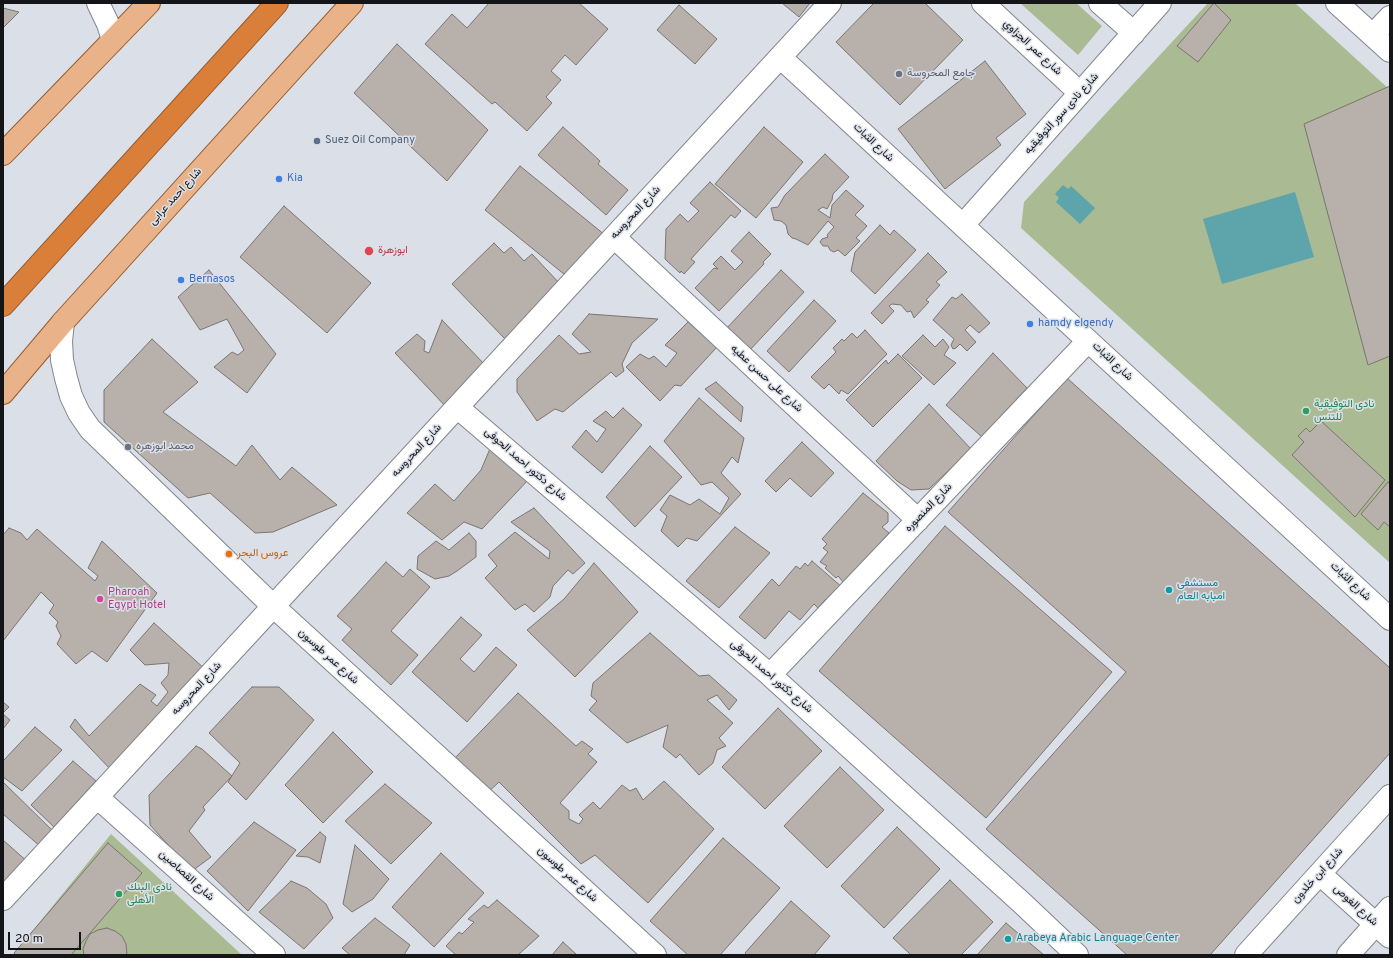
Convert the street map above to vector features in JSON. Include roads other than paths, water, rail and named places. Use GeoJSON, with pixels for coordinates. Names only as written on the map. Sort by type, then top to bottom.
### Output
{"type":"FeatureCollection","features":[{"type":"Feature","properties":{"kind":"highway"},"geometry":{"type":"LineString","coordinates":[[3,304],[277,3]]}},
{"type":"Feature","properties":{"kind":"main road"},"geometry":{"type":"LineString","coordinates":[[3,154],[149,3]]}},
{"type":"Feature","properties":{"kind":"main road","name":"شارع احمد عرابى"},"geometry":{"type":"LineString","coordinates":[[7,385],[352,3]]}},
{"type":"Feature","properties":{"kind":"street"},"geometry":{"type":"LineString","coordinates":[[98,3],[108,24],[113,40]]}},
{"type":"Feature","properties":{"kind":"street","name":"شارع المحروسه"},"geometry":{"type":"LineString","coordinates":[[3,899],[830,3]]}},
{"type":"Feature","properties":{"kind":"street","name":"شارع عمر الجزاوي"},"geometry":{"type":"LineString","coordinates":[[983,3],[1080,93]]}},
{"type":"Feature","properties":{"kind":"street"},"geometry":{"type":"LineString","coordinates":[[1100,3],[1134,33]]}},
{"type":"Feature","properties":{"kind":"street","name":"شارع نادى سور التوفيقيه"},"geometry":{"type":"LineString","coordinates":[[963,225],[1160,3]]}},
{"type":"Feature","properties":{"kind":"street"},"geometry":{"type":"LineString","coordinates":[[1337,3],[1390,51]]}},
{"type":"Feature","properties":{"kind":"street"},"geometry":{"type":"LineString","coordinates":[[1373,35],[1390,17]]}},
{"type":"Feature","properties":{"kind":"street","name":"شارع الثبات"},"geometry":{"type":"LineString","coordinates":[[780,57],[1390,619]]}},
{"type":"Feature","properties":{"kind":"street","name":"شارع على حسن عطيه"},"geometry":{"type":"LineString","coordinates":[[614,237],[918,520]]}},
{"type":"Feature","properties":{"kind":"street","name":"شارع عمر طوسون"},"geometry":{"type":"LineString","coordinates":[[63,322],[61,341],[62,360],[66,378],[71,396],[90,429],[273,606],[655,955]]}},
{"type":"Feature","properties":{"kind":"street","name":"شارع المنصوره"},"geometry":{"type":"LineString","coordinates":[[770,675],[1088,341]]}},
{"type":"Feature","properties":{"kind":"street","name":"شارع دكتور احمد الحوفى"},"geometry":{"type":"LineString","coordinates":[[457,407],[770,675],[1022,903],[1076,955]]}},
{"type":"Feature","properties":{"kind":"street","name":"شارع ابن خلدون"},"geometry":{"type":"LineString","coordinates":[[1246,955],[1390,796]]}},
{"type":"Feature","properties":{"kind":"street","name":"شارع القصاصين"},"geometry":{"type":"LineString","coordinates":[[97,797],[274,955]]}},
{"type":"Feature","properties":{"kind":"street","name":"شارع الغوص"},"geometry":{"type":"LineString","coordinates":[[1320,874],[1383,931]]}},
{"type":"Feature","properties":{"kind":"street"},"geometry":{"type":"LineString","coordinates":[[1348,955],[1383,931],[1390,908]]}},
{"type":"Feature","properties":{"kind":"water"},"geometry":{"type":"Polygon","coordinates":[[[1063,185],[1068,189],[1071,186],[1095,208],[1080,224],[1056,202],[1059,198],[1055,194],[1063,185]]]}},
{"type":"Feature","properties":{"kind":"water"},"geometry":{"type":"Polygon","coordinates":[[[1295,192],[1314,257],[1222,284],[1203,219],[1295,192]]]}},
{"type":"Feature","properties":{"kind":"place","name":"جامع المحروسة"},"geometry":{"type":"Point","coordinates":[899,74]}},
{"type":"Feature","properties":{"kind":"place","name":"Suez Oil Company"},"geometry":{"type":"Point","coordinates":[317,141]}},
{"type":"Feature","properties":{"kind":"place","name":"Kia"},"geometry":{"type":"Point","coordinates":[279,179]}},
{"type":"Feature","properties":{"kind":"place","name":"ابوزهرة"},"geometry":{"type":"Point","coordinates":[369,251]}},
{"type":"Feature","properties":{"kind":"place","name":"Bernasos"},"geometry":{"type":"Point","coordinates":[181,280]}},
{"type":"Feature","properties":{"kind":"place","name":"hamdy elgendy"},"geometry":{"type":"Point","coordinates":[1030,324]}},
{"type":"Feature","properties":{"kind":"place","name":"نادى التوفيقية للتنس"},"geometry":{"type":"Point","coordinates":[1306,411]}},
{"type":"Feature","properties":{"kind":"place","name":"محمد ابوزهره"},"geometry":{"type":"Point","coordinates":[128,447]}},
{"type":"Feature","properties":{"kind":"place","name":"عروس البحر"},"geometry":{"type":"Point","coordinates":[229,554]}},
{"type":"Feature","properties":{"kind":"place","name":"مستشفى امبابه العام"},"geometry":{"type":"Point","coordinates":[1169,590]}},
{"type":"Feature","properties":{"kind":"place","name":"Pharoah Egypt Hotel"},"geometry":{"type":"Point","coordinates":[100,599]}},
{"type":"Feature","properties":{"kind":"place","name":"نادى البنك الأهلى"},"geometry":{"type":"Point","coordinates":[119,894]}},
{"type":"Feature","properties":{"kind":"place","name":"Arabeya Arabic Language Center"},"geometry":{"type":"Point","coordinates":[1008,939]}}]}
